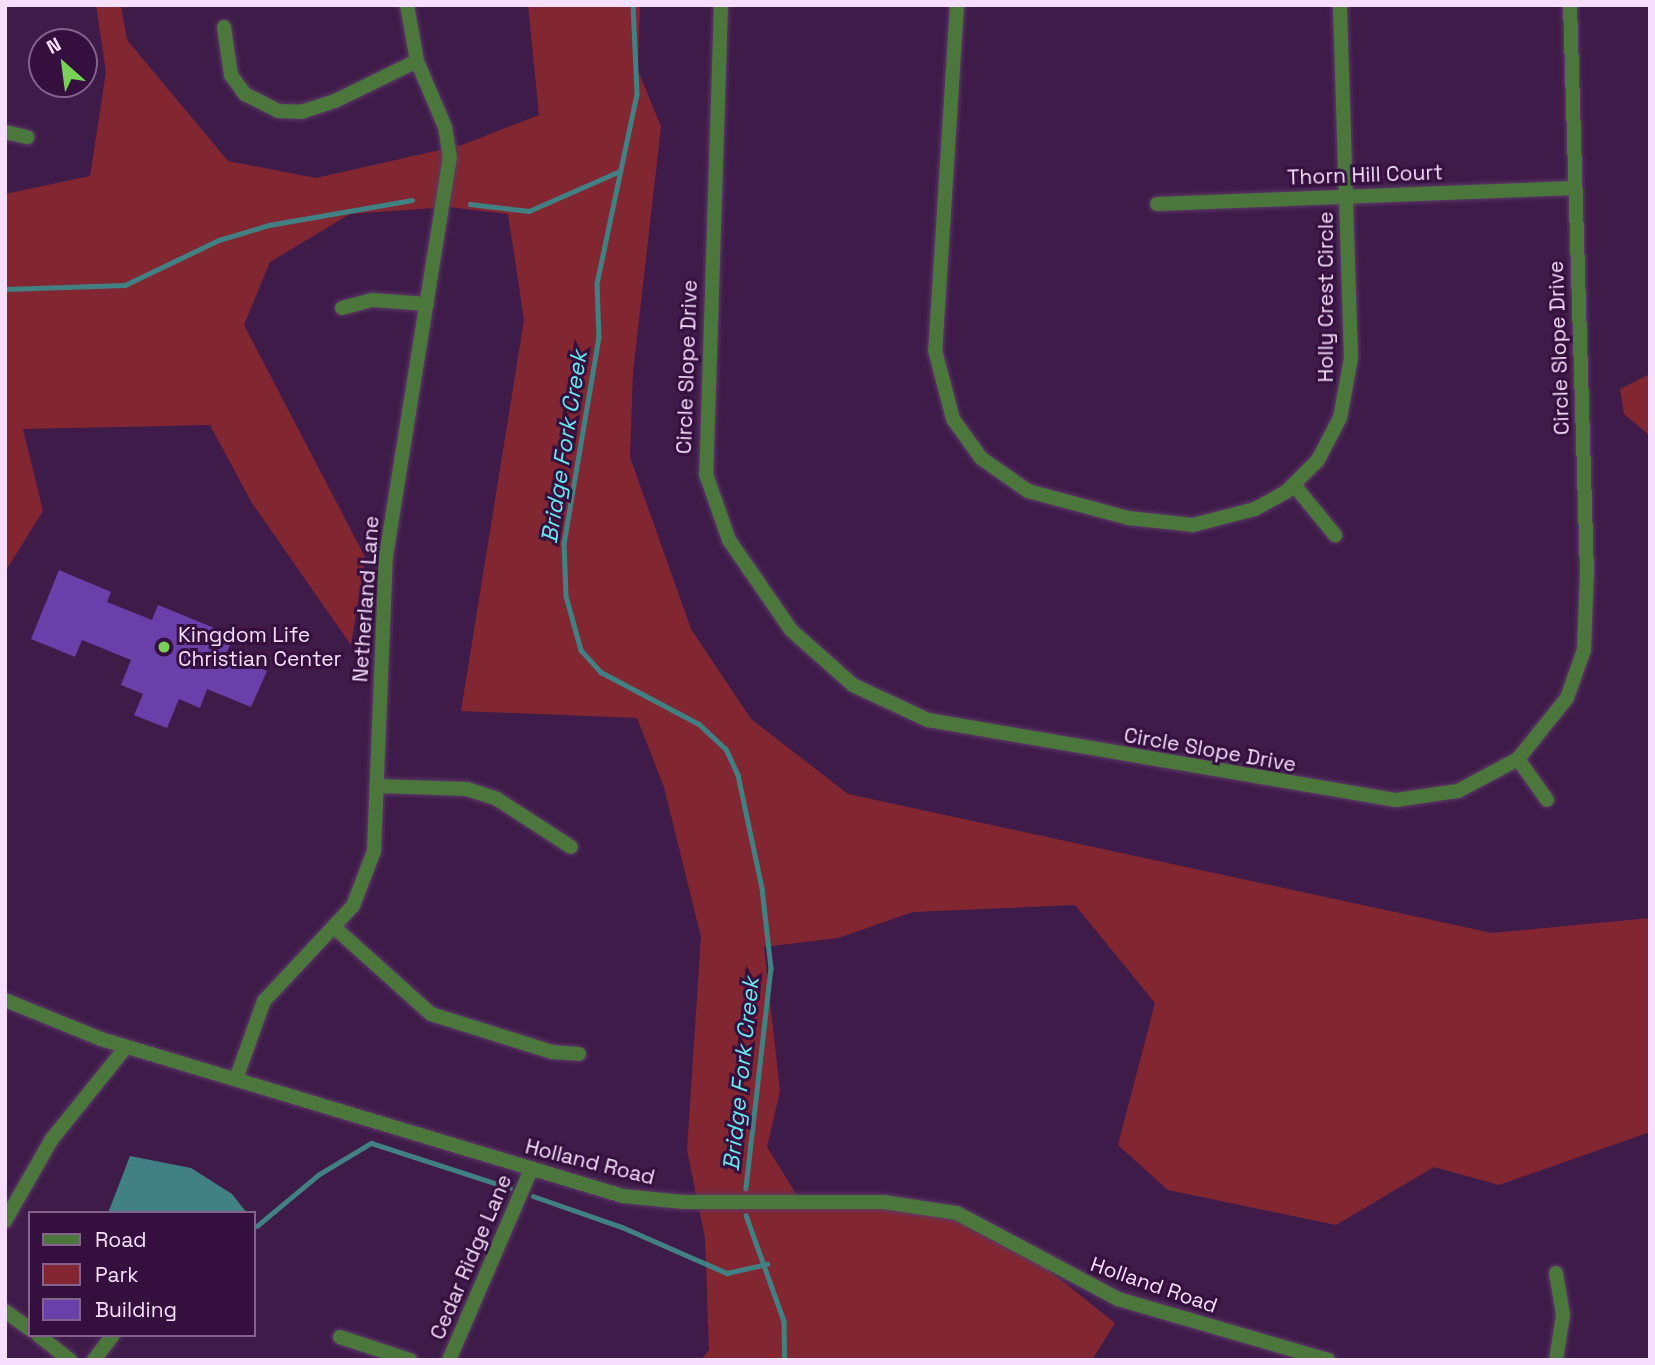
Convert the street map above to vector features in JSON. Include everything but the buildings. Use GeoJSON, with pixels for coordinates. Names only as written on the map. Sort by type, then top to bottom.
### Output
{"type":"FeatureCollection","features":[{"type":"Feature","properties":{"kind":"street","name":"Netherland Lane"},"geometry":{"type":"LineString","coordinates":[[236,1079],[264,1001],[335,928],[366,881],[377,786],[386,556],[450,158],[445,127],[418,61],[407,5]]}},
{"type":"Feature","properties":{"kind":"street","name":"Circle Slope Drive"},"geometry":{"type":"LineString","coordinates":[[721,5],[706,474],[719,519],[744,566],[821,660],[888,704],[975,732],[1378,799],[1423,800],[1458,791],[1518,759],[1567,698],[1586,635],[1570,5]]}},
{"type":"Feature","properties":{"kind":"street","name":"Holly Crest Circle"},"geometry":{"type":"LineString","coordinates":[[957,5],[935,350],[944,397],[959,430],[981,458],[1028,491],[1128,518],[1167,524],[1216,522],[1255,509],[1294,485],[1334,432],[1348,389],[1340,5]]}},
{"type":"Feature","properties":{"kind":"street"},"geometry":{"type":"LineString","coordinates":[[224,27],[231,75],[245,94],[278,111],[302,112],[335,101],[418,61]]}},
{"type":"Feature","properties":{"kind":"street"},"geometry":{"type":"LineString","coordinates":[[5,132],[27,137]]}},
{"type":"Feature","properties":{"kind":"street","name":"Thorn Hill Court"},"geometry":{"type":"LineString","coordinates":[[1157,204],[1575,188]]}},
{"type":"Feature","properties":{"kind":"street"},"geometry":{"type":"LineString","coordinates":[[342,308],[372,300],[427,304]]}},
{"type":"Feature","properties":{"kind":"street"},"geometry":{"type":"LineString","coordinates":[[1294,485],[1335,535]]}},
{"type":"Feature","properties":{"kind":"street"},"geometry":{"type":"LineString","coordinates":[[1518,759],[1547,800]]}},
{"type":"Feature","properties":{"kind":"street"},"geometry":{"type":"LineString","coordinates":[[377,786],[467,789],[497,799],[570,847]]}},
{"type":"Feature","properties":{"kind":"street"},"geometry":{"type":"LineString","coordinates":[[335,928],[431,1014],[552,1052],[579,1054]]}},
{"type":"Feature","properties":{"kind":"street","name":"Holland Road"},"geometry":{"type":"LineString","coordinates":[[5,1000],[127,1047],[531,1170],[663,1201],[884,1202],[957,1213],[1118,1298],[1328,1360]]}},
{"type":"Feature","properties":{"kind":"street"},"geometry":{"type":"LineString","coordinates":[[5,1221],[51,1139],[127,1047]]}},
{"type":"Feature","properties":{"kind":"street","name":"Cedar Ridge Lane"},"geometry":{"type":"LineString","coordinates":[[449,1360],[531,1170]]}},
{"type":"Feature","properties":{"kind":"street"},"geometry":{"type":"LineString","coordinates":[[1556,1273],[1563,1315],[1556,1360]]}},
{"type":"Feature","properties":{"kind":"street"},"geometry":{"type":"LineString","coordinates":[[5,1311],[28,1328]]}},
{"type":"Feature","properties":{"kind":"street"},"geometry":{"type":"LineString","coordinates":[[41,1337],[71,1360]]}},
{"type":"Feature","properties":{"kind":"street"},"geometry":{"type":"LineString","coordinates":[[94,1360],[111,1337]]}},
{"type":"Feature","properties":{"kind":"street"},"geometry":{"type":"LineString","coordinates":[[340,1337],[411,1360]]}},
{"type":"Feature","properties":{"kind":"green space"},"geometry":{"type":"Polygon","coordinates":[[[96,5],[121,5],[127,40],[228,161],[316,178],[462,145],[539,115],[528,5],[640,5],[638,70],[661,127],[633,372],[630,457],[691,629],[751,719],[848,794],[1492,933],[1650,918],[1650,1132],[1499,1185],[1434,1167],[1336,1225],[1168,1190],[1118,1145],[1155,1003],[1075,905],[913,912],[838,938],[764,947],[780,1091],[767,1147],[798,1197],[917,1199],[1031,1256],[1115,1323],[1092,1360],[701,1360],[709,1350],[705,1238],[687,1150],[701,937],[664,787],[637,718],[461,711],[524,320],[508,214],[449,207],[350,214],[270,262],[244,325],[365,557],[351,645],[252,503],[210,425],[23,429],[43,511],[5,572],[5,194],[90,176],[106,72],[96,5]]]}},
{"type":"Feature","properties":{"kind":"green space"},"geometry":{"type":"Polygon","coordinates":[[[1650,374],[1650,436],[1624,414],[1620,389],[1650,374]]]}},
{"type":"Feature","properties":{"kind":"shaded area"},"geometry":{"type":"Polygon","coordinates":[[[130,1156],[191,1168],[232,1194],[245,1211],[109,1211],[130,1156]]]}},
{"type":"Feature","properties":{"kind":"waterway","name":"Bridge Fork Creek"},"geometry":{"type":"LineString","coordinates":[[633,5],[637,94],[597,283],[599,337],[564,543],[566,596],[581,650],[601,672],[699,724],[726,749],[738,775],[762,888],[771,968],[746,1189]]}},
{"type":"Feature","properties":{"kind":"waterway"},"geometry":{"type":"LineString","coordinates":[[470,204],[529,211],[618,172]]}},
{"type":"Feature","properties":{"kind":"waterway"},"geometry":{"type":"LineString","coordinates":[[5,289],[125,285],[219,240],[269,225],[412,200]]}},
{"type":"Feature","properties":{"kind":"waterway"},"geometry":{"type":"LineString","coordinates":[[257,1226],[318,1175],[371,1143],[510,1188]]}},
{"type":"Feature","properties":{"kind":"waterway"},"geometry":{"type":"LineString","coordinates":[[533,1196],[622,1227],[727,1273],[767,1264]]}},
{"type":"Feature","properties":{"kind":"waterway","name":"Bridge Fork Creek"},"geometry":{"type":"LineString","coordinates":[[746,1215],[784,1321],[785,1360]]}},
{"type":"Feature","properties":{"kind":"place","name":"Kingdom Life Christian Center"},"geometry":{"type":"Point","coordinates":[164,647]}}]}
